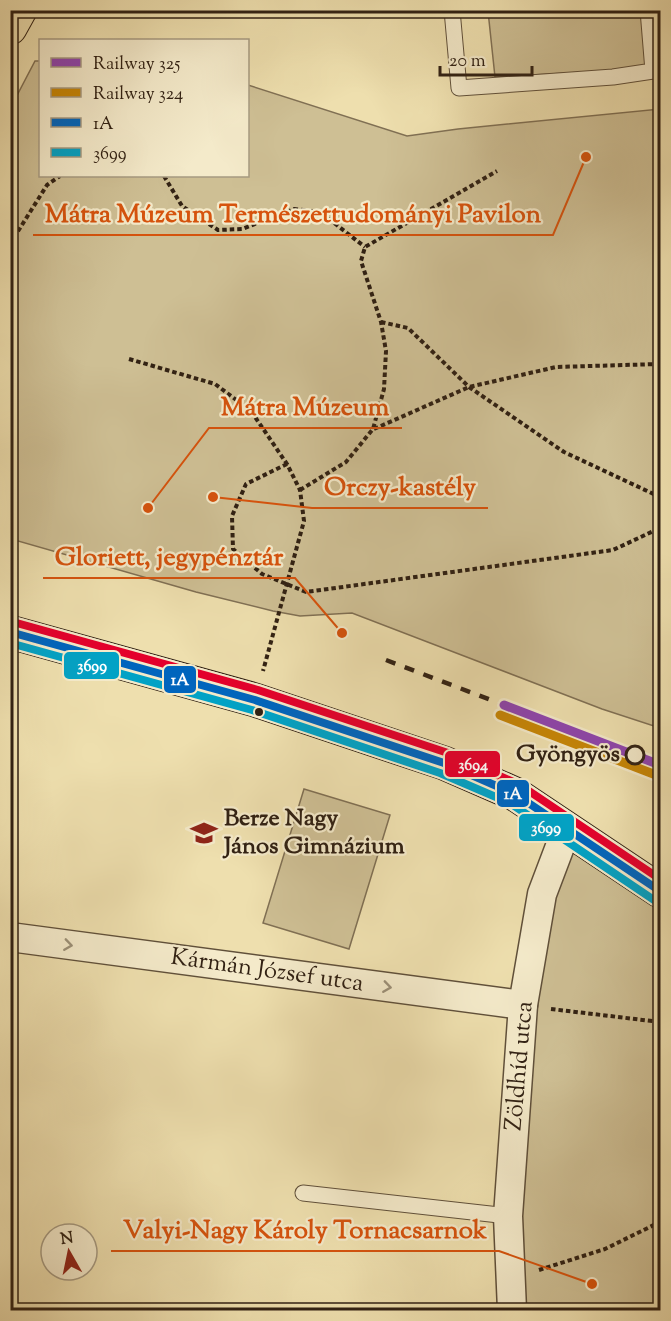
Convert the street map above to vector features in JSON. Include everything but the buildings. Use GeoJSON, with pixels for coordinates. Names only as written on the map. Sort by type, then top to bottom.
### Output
{"type":"FeatureCollection","features":[{"type":"Feature","properties":{"kind":"main road"},"geometry":{"type":"LineString","coordinates":[[10,28],[20,10]]}},
{"type":"Feature","properties":{"kind":"street"},"geometry":{"type":"LineString","coordinates":[[10,632],[255,700],[444,763],[515,794],[660,891]]}},
{"type":"Feature","properties":{"kind":"street","name":"Zöldhíd utca"},"geometry":{"type":"LineString","coordinates":[[512,1311],[508,1216],[523,1005],[542,894],[567,828]]}},
{"type":"Feature","properties":{"kind":"street","name":"Kármán József utca"},"geometry":{"type":"LineString","coordinates":[[10,937],[523,1005]]}},
{"type":"Feature","properties":{"kind":"lane"},"geometry":{"type":"LineString","coordinates":[[452,10],[459,88],[652,71],[648,10]]}},
{"type":"Feature","properties":{"kind":"lane"},"geometry":{"type":"LineString","coordinates":[[303,1193],[508,1216]]}},
{"type":"Feature","properties":{"kind":"path"},"geometry":{"type":"LineString","coordinates":[[300,490],[346,462],[373,429],[384,389],[386,351],[381,322],[361,261],[365,246],[497,171]]}},
{"type":"Feature","properties":{"kind":"path"},"geometry":{"type":"LineString","coordinates":[[10,244],[47,185],[59,177]]}},
{"type":"Feature","properties":{"kind":"path"},"geometry":{"type":"LineString","coordinates":[[165,177],[182,206],[218,230],[242,229],[294,209],[320,212],[365,246]]}},
{"type":"Feature","properties":{"kind":"path"},"geometry":{"type":"LineString","coordinates":[[381,322],[408,328],[469,387],[564,452],[660,497]]}},
{"type":"Feature","properties":{"kind":"path"},"geometry":{"type":"LineString","coordinates":[[129,359],[215,384],[251,411],[287,464],[300,490],[304,521],[255,700]]}},
{"type":"Feature","properties":{"kind":"path"},"geometry":{"type":"LineString","coordinates":[[373,429],[469,387],[556,367],[660,363]]}},
{"type":"Feature","properties":{"kind":"path"},"geometry":{"type":"LineString","coordinates":[[287,464],[246,484],[232,516],[233,549],[262,574],[306,592],[613,550],[660,528]]}},
{"type":"Feature","properties":{"kind":"path"},"geometry":{"type":"LineString","coordinates":[[523,1005],[660,1022]]}},
{"type":"Feature","properties":{"kind":"path"},"geometry":{"type":"LineString","coordinates":[[510,1270],[605,1249],[660,1222]]}},
{"type":"Feature","properties":{"kind":"shaded area"},"geometry":{"type":"Polygon","coordinates":[[[488,11],[660,11],[660,68],[495,77],[488,11]]]}},
{"type":"Feature","properties":{"kind":"shaded area"},"geometry":{"type":"Polygon","coordinates":[[[35,61],[39,61],[39,177],[249,177],[249,85],[407,136],[660,109],[660,728],[602,709],[352,613],[300,616],[273,611],[196,592],[11,539],[11,107],[35,61]]]}},
{"type":"Feature","properties":{"kind":"shaded area"},"geometry":{"type":"Polygon","coordinates":[[[304,789],[390,815],[349,949],[263,923],[304,789]]]}},
{"type":"Feature","properties":{"kind":"shaded area"},"geometry":{"type":"Polygon","coordinates":[[[567,828],[660,891],[660,1310],[512,1310],[523,1005],[567,828]]]}},
{"type":"Feature","properties":{"kind":"railway"},"geometry":{"type":"LineString","coordinates":[[386,660],[504,705]]}},
{"type":"Feature","properties":{"kind":"rail line","name":"325"},"geometry":{"type":"LineString","coordinates":[[504,705],[660,765]]}},
{"type":"Feature","properties":{"kind":"rail line","name":"324"},"geometry":{"type":"LineString","coordinates":[[500,715],[656,775]]}},
{"type":"Feature","properties":{"kind":"transit line","name":"3694"},"geometry":{"type":"LineString","coordinates":[[13,622],[258,690],[448,753],[520,785],[660,879]]}},
{"type":"Feature","properties":{"kind":"transit line","name":"1A"},"geometry":{"type":"LineString","coordinates":[[10,632],[255,700],[444,763],[515,794],[660,891]]}},
{"type":"Feature","properties":{"kind":"transit line","name":"3699"},"geometry":{"type":"LineString","coordinates":[[10,643],[252,710],[440,773],[510,803],[654,900]]}},
{"type":"Feature","properties":{"kind":"place","name":"Mátra Múzeum Természettudományi Pavilon"},"geometry":{"type":"Point","coordinates":[586,157]}},
{"type":"Feature","properties":{"kind":"place","name":"Orczy-kastély"},"geometry":{"type":"Point","coordinates":[213,497]}},
{"type":"Feature","properties":{"kind":"place","name":"Mátra Múzeum"},"geometry":{"type":"Point","coordinates":[148,508]}},
{"type":"Feature","properties":{"kind":"place","name":"Gloriett, jegypénztár"},"geometry":{"type":"Point","coordinates":[342,633]}},
{"type":"Feature","properties":{"kind":"place","name":"Gyöngyös"},"geometry":{"type":"Point","coordinates":[635,755]}},
{"type":"Feature","properties":{"kind":"place","name":"Berze Nagy János Gimnázium"},"geometry":{"type":"Point","coordinates":[204,833]}},
{"type":"Feature","properties":{"kind":"place","name":"Valyi-Nagy Károly Tornacsarnok"},"geometry":{"type":"Point","coordinates":[592,1284]}}]}
